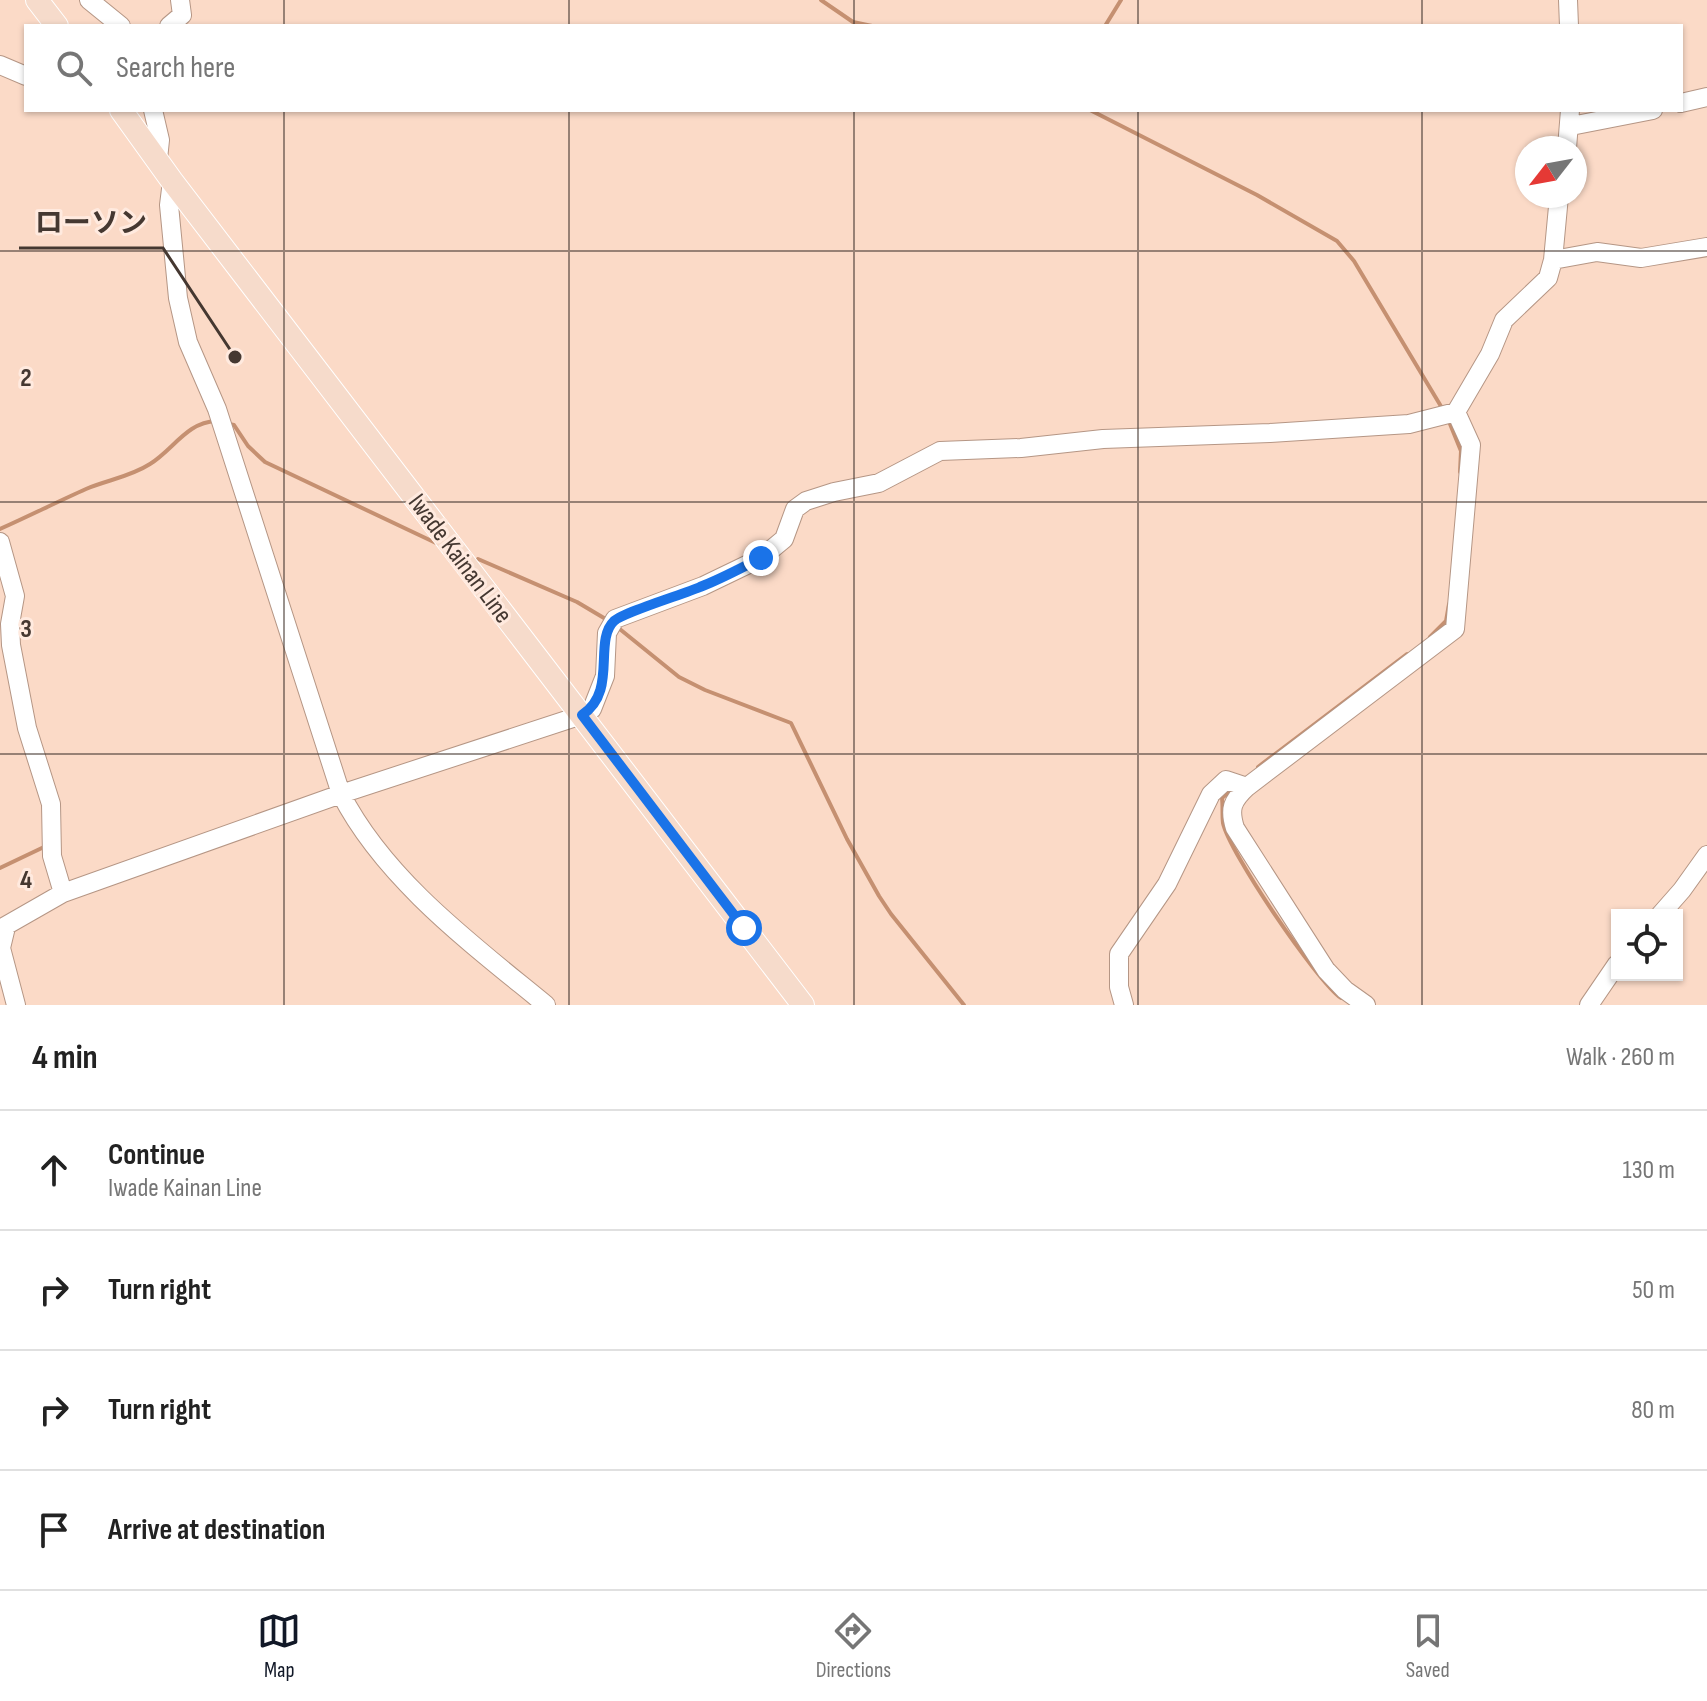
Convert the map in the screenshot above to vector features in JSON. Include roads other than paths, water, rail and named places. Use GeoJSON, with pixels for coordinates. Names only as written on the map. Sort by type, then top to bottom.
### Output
{"type":"FeatureCollection","features":[{"type":"Feature","properties":{"kind":"main road"},"geometry":{"type":"LineString","coordinates":[[37,0],[55,24]]}},
{"type":"Feature","properties":{"kind":"main road","name":"Iwade Kainan Line"},"geometry":{"type":"LineString","coordinates":[[123,112],[172,181],[803,1005]]}},
{"type":"Feature","properties":{"kind":"street"},"geometry":{"type":"LineString","coordinates":[[89,0],[119,24]]}},
{"type":"Feature","properties":{"kind":"street"},"geometry":{"type":"LineString","coordinates":[[171,24],[182,15],[180,0]]}},
{"type":"Feature","properties":{"kind":"street"},"geometry":{"type":"LineString","coordinates":[[1568,0],[1569,24]]}},
{"type":"Feature","properties":{"kind":"street"},"geometry":{"type":"LineString","coordinates":[[0,65],[24,75]]}},
{"type":"Feature","properties":{"kind":"street"},"geometry":{"type":"LineString","coordinates":[[1683,103],[1707,97]]}},
{"type":"Feature","properties":{"kind":"street"},"geometry":{"type":"LineString","coordinates":[[153,112],[160,140],[158,159]]}},
{"type":"Feature","properties":{"kind":"street"},"geometry":{"type":"LineString","coordinates":[[1570,118],[1632,112]]}},
{"type":"Feature","properties":{"kind":"street"},"geometry":{"type":"LineString","coordinates":[[172,181],[169,205],[177,283],[188,342],[217,409],[341,794],[355,821],[407,881],[466,941],[543,1004]]}},
{"type":"Feature","properties":{"kind":"street"},"geometry":{"type":"LineString","coordinates":[[16,1005],[1,948],[3,928],[19,916],[63,893],[341,794],[582,715],[592,709],[605,676],[607,633],[615,619],[703,586],[761,558],[784,539],[795,509],[806,501],[879,483],[940,451],[1021,448],[1103,439],[1409,424],[1456,412],[1490,354],[1504,320],[1548,278],[1553,260],[1558,208]]}},
{"type":"Feature","properties":{"kind":"street"},"geometry":{"type":"LineString","coordinates":[[1553,260],[1597,252],[1641,258],[1707,247]]}},
{"type":"Feature","properties":{"kind":"street"},"geometry":{"type":"LineString","coordinates":[[1366,1005],[1345,990],[1326,970],[1235,828],[1230,813],[1233,800],[1247,787],[1455,629],[1471,445],[1456,412]]}},
{"type":"Feature","properties":{"kind":"street"},"geometry":{"type":"LineString","coordinates":[[0,542],[15,596],[10,624],[11,645],[27,728],[51,804],[52,856],[63,893]]}},
{"type":"Feature","properties":{"kind":"street"},"geometry":{"type":"LineString","coordinates":[[1124,1005],[1119,987],[1119,954],[1167,884],[1211,794],[1226,780],[1247,787]]}},
{"type":"Feature","properties":{"kind":"street"},"geometry":{"type":"LineString","coordinates":[[1665,909],[1707,855]]}},
{"type":"Feature","properties":{"kind":"street"},"geometry":{"type":"LineString","coordinates":[[1589,1005],[1611,973]]}},
{"type":"Feature","properties":{"kind":"waterway"},"geometry":{"type":"LineString","coordinates":[[821,0],[853,22],[862,24]]}},
{"type":"Feature","properties":{"kind":"waterway"},"geometry":{"type":"LineString","coordinates":[[1106,24],[1121,0]]}},
{"type":"Feature","properties":{"kind":"waterway"},"geometry":{"type":"LineString","coordinates":[[1094,112],[1257,195],[1337,241],[1354,261],[1442,408]]}},
{"type":"Feature","properties":{"kind":"waterway"},"geometry":{"type":"LineString","coordinates":[[1448,419],[1461,451],[1460,472]]}},
{"type":"Feature","properties":{"kind":"waterway"},"geometry":{"type":"LineString","coordinates":[[0,529],[86,489],[142,468],[188,431],[216,421]]}},
{"type":"Feature","properties":{"kind":"waterway"},"geometry":{"type":"LineString","coordinates":[[229,424],[234,425],[248,446],[265,462],[436,543]]}},
{"type":"Feature","properties":{"kind":"waterway"},"geometry":{"type":"LineString","coordinates":[[478,559],[577,602],[609,621]]}},
{"type":"Feature","properties":{"kind":"waterway"},"geometry":{"type":"LineString","coordinates":[[1430,637],[1446,621],[1449,604]]}},
{"type":"Feature","properties":{"kind":"waterway"},"geometry":{"type":"LineString","coordinates":[[616,626],[679,677],[791,723],[847,839],[879,896],[964,1005]]}},
{"type":"Feature","properties":{"kind":"waterway"},"geometry":{"type":"LineString","coordinates":[[1258,767],[1407,654]]}},
{"type":"Feature","properties":{"kind":"waterway"},"geometry":{"type":"LineString","coordinates":[[1233,789],[1222,798],[1223,823],[1240,860],[1294,942],[1341,998]]}},
{"type":"Feature","properties":{"kind":"waterway"},"geometry":{"type":"LineString","coordinates":[[0,868],[44,847]]}},
{"type":"Feature","properties":{"kind":"place","name":"ローソン"},"geometry":{"type":"Point","coordinates":[235,357]}}]}
